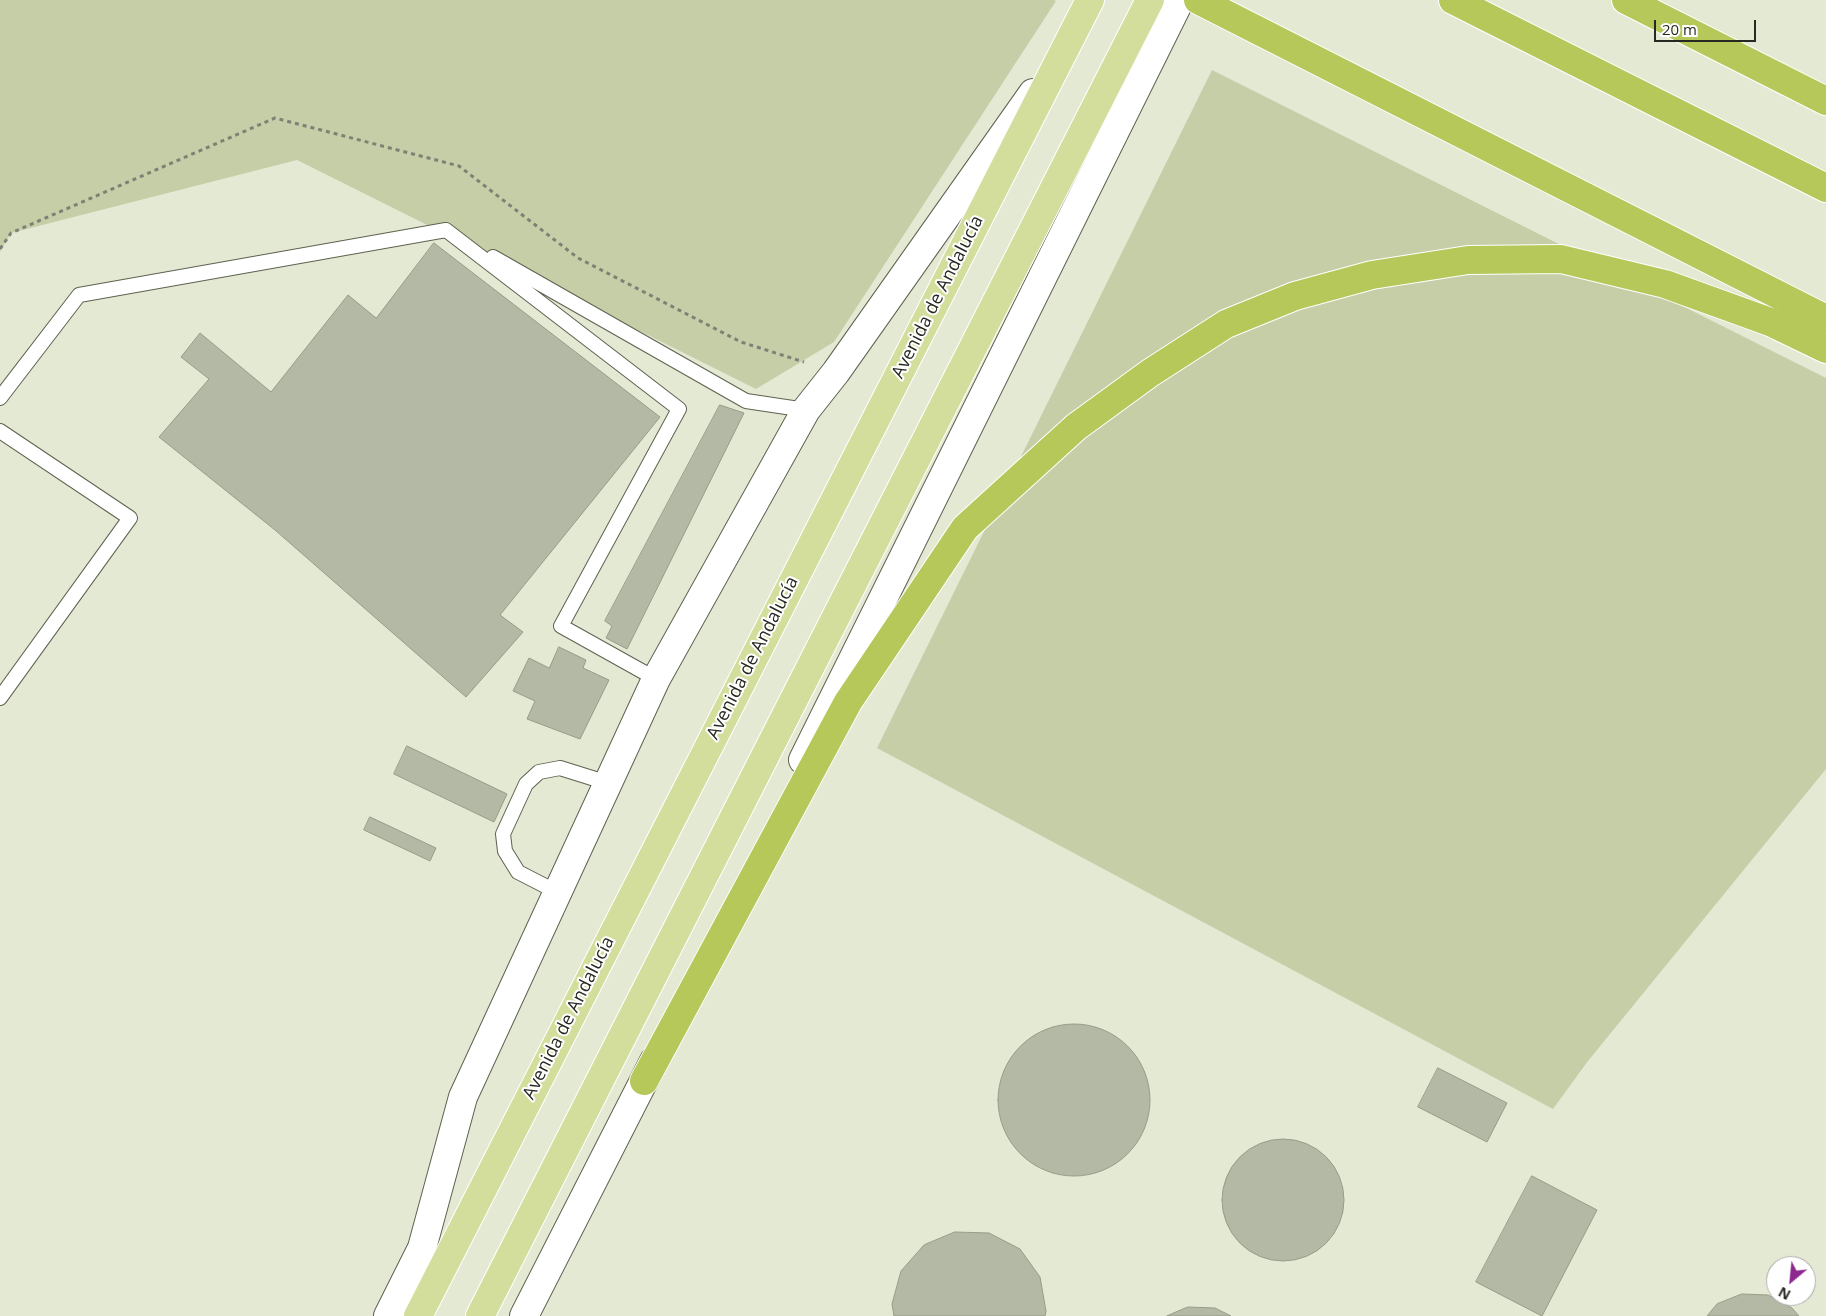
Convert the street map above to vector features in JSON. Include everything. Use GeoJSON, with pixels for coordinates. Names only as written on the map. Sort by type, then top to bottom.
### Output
{"type":"FeatureCollection","features":[{"type":"Feature","properties":{"kind":"highway"},"geometry":{"type":"LineString","coordinates":[[1198,0],[1826,319]]}},
{"type":"Feature","properties":{"kind":"highway"},"geometry":{"type":"LineString","coordinates":[[1453,0],[1826,188]]}},
{"type":"Feature","properties":{"kind":"highway"},"geometry":{"type":"LineString","coordinates":[[1626,0],[1826,100]]}},
{"type":"Feature","properties":{"kind":"highway"},"geometry":{"type":"LineString","coordinates":[[644,1081],[848,702],[966,528],[1076,427],[1150,373],[1226,324],[1295,296],[1372,275],[1468,260],[1561,259],[1665,284],[1770,322],[1826,349]]}},
{"type":"Feature","properties":{"kind":"main road","name":"Avenida de Andalucía"},"geometry":{"type":"LineString","coordinates":[[418,1316],[1090,0]]}},
{"type":"Feature","properties":{"kind":"main road"},"geometry":{"type":"LineString","coordinates":[[480,1316],[1150,0]]}},
{"type":"Feature","properties":{"kind":"street"},"geometry":{"type":"LineString","coordinates":[[524,1316],[644,1081],[1180,0]]}},
{"type":"Feature","properties":{"kind":"street"},"geometry":{"type":"LineString","coordinates":[[402,1316],[462,1097],[656,679],[806,410],[836,372],[1068,43]]}},
{"type":"Feature","properties":{"kind":"street"},"geometry":{"type":"LineString","coordinates":[[388,1316],[422,1248]]}},
{"type":"Feature","properties":{"kind":"lane"},"geometry":{"type":"LineString","coordinates":[[0,398],[79,295],[446,230],[746,402],[806,410]]}},
{"type":"Feature","properties":{"kind":"lane"},"geometry":{"type":"LineString","coordinates":[[446,230],[679,409],[561,626],[656,679]]}},
{"type":"Feature","properties":{"kind":"lane"},"geometry":{"type":"LineString","coordinates":[[0,431],[130,518],[0,698]]}},
{"type":"Feature","properties":{"kind":"lane"},"geometry":{"type":"LineString","coordinates":[[557,892],[518,872],[505,851],[503,834],[514,809],[526,784],[539,772],[560,768],[608,783]]}},
{"type":"Feature","properties":{"kind":"green space"},"geometry":{"type":"Polygon","coordinates":[[[0,0],[1056,1],[834,342],[756,389],[297,160],[11,233],[0,252],[0,0]]]}},
{"type":"Feature","properties":{"kind":"green space"},"geometry":{"type":"Polygon","coordinates":[[[1212,70],[1826,378],[1826,769],[1588,1061],[1553,1109],[877,748],[1212,70]]]}},
{"type":"Feature","properties":{"kind":"building"},"geometry":{"type":"Polygon","coordinates":[[[434,243],[660,417],[500,615],[523,632],[466,697],[275,530],[159,437],[209,379],[181,357],[200,333],[271,392],[348,295],[376,318],[434,243]]]}},
{"type":"Feature","properties":{"kind":"building"},"geometry":{"type":"Polygon","coordinates":[[[720,405],[744,413],[627,649],[606,638],[612,626],[605,621],[720,405]]]}},
{"type":"Feature","properties":{"kind":"building"},"geometry":{"type":"Polygon","coordinates":[[[559,647],[586,660],[583,668],[609,680],[580,739],[527,719],[535,701],[513,691],[529,658],[549,668],[559,647]]]}},
{"type":"Feature","properties":{"kind":"building"},"geometry":{"type":"Polygon","coordinates":[[[407,746],[507,794],[494,822],[394,774],[407,746]]]}},
{"type":"Feature","properties":{"kind":"building"},"geometry":{"type":"Polygon","coordinates":[[[370,817],[436,848],[430,861],[364,830],[370,817]]]}},
{"type":"Feature","properties":{"kind":"building"},"geometry":{"type":"Polygon","coordinates":[[[1074,1024],[1103,1030],[1128,1046],[1144,1071],[1150,1100],[1144,1129],[1128,1154],[1103,1170],[1074,1176],[1045,1170],[1020,1154],[1004,1129],[998,1100],[1004,1071],[1020,1046],[1045,1030],[1074,1024]]]}},
{"type":"Feature","properties":{"kind":"building"},"geometry":{"type":"Polygon","coordinates":[[[1438,1068],[1507,1103],[1487,1142],[1418,1107],[1438,1068]]]}},
{"type":"Feature","properties":{"kind":"building"},"geometry":{"type":"Polygon","coordinates":[[[1283,1139],[1295,1140],[1306,1144],[1317,1149],[1326,1157],[1334,1166],[1339,1177],[1343,1188],[1343,1212],[1339,1223],[1334,1234],[1326,1243],[1317,1251],[1306,1256],[1295,1260],[1283,1261],[1271,1260],[1260,1256],[1249,1251],[1240,1243],[1232,1234],[1227,1223],[1223,1212],[1222,1200],[1223,1188],[1227,1177],[1232,1166],[1240,1157],[1249,1149],[1260,1144],[1271,1140],[1283,1139]]]}},
{"type":"Feature","properties":{"kind":"building"},"geometry":{"type":"Polygon","coordinates":[[[1532,1176],[1597,1210],[1542,1316],[1476,1282],[1532,1176]]]}},
{"type":"Feature","properties":{"kind":"building"},"geometry":{"type":"Polygon","coordinates":[[[955,1232],[989,1233],[1020,1249],[1040,1277],[1046,1311],[1045,1316],[894,1316],[892,1304],[901,1271],[924,1245],[955,1232]]]}},
{"type":"Feature","properties":{"kind":"building"},"geometry":{"type":"Polygon","coordinates":[[[1742,1294],[1766,1295],[1766,1306],[1788,1306],[1799,1316],[1707,1316],[1717,1304],[1742,1294]]]}},
{"type":"Feature","properties":{"kind":"building"},"geometry":{"type":"Polygon","coordinates":[[[1188,1307],[1215,1308],[1231,1316],[1167,1316],[1188,1307]]]}}]}
